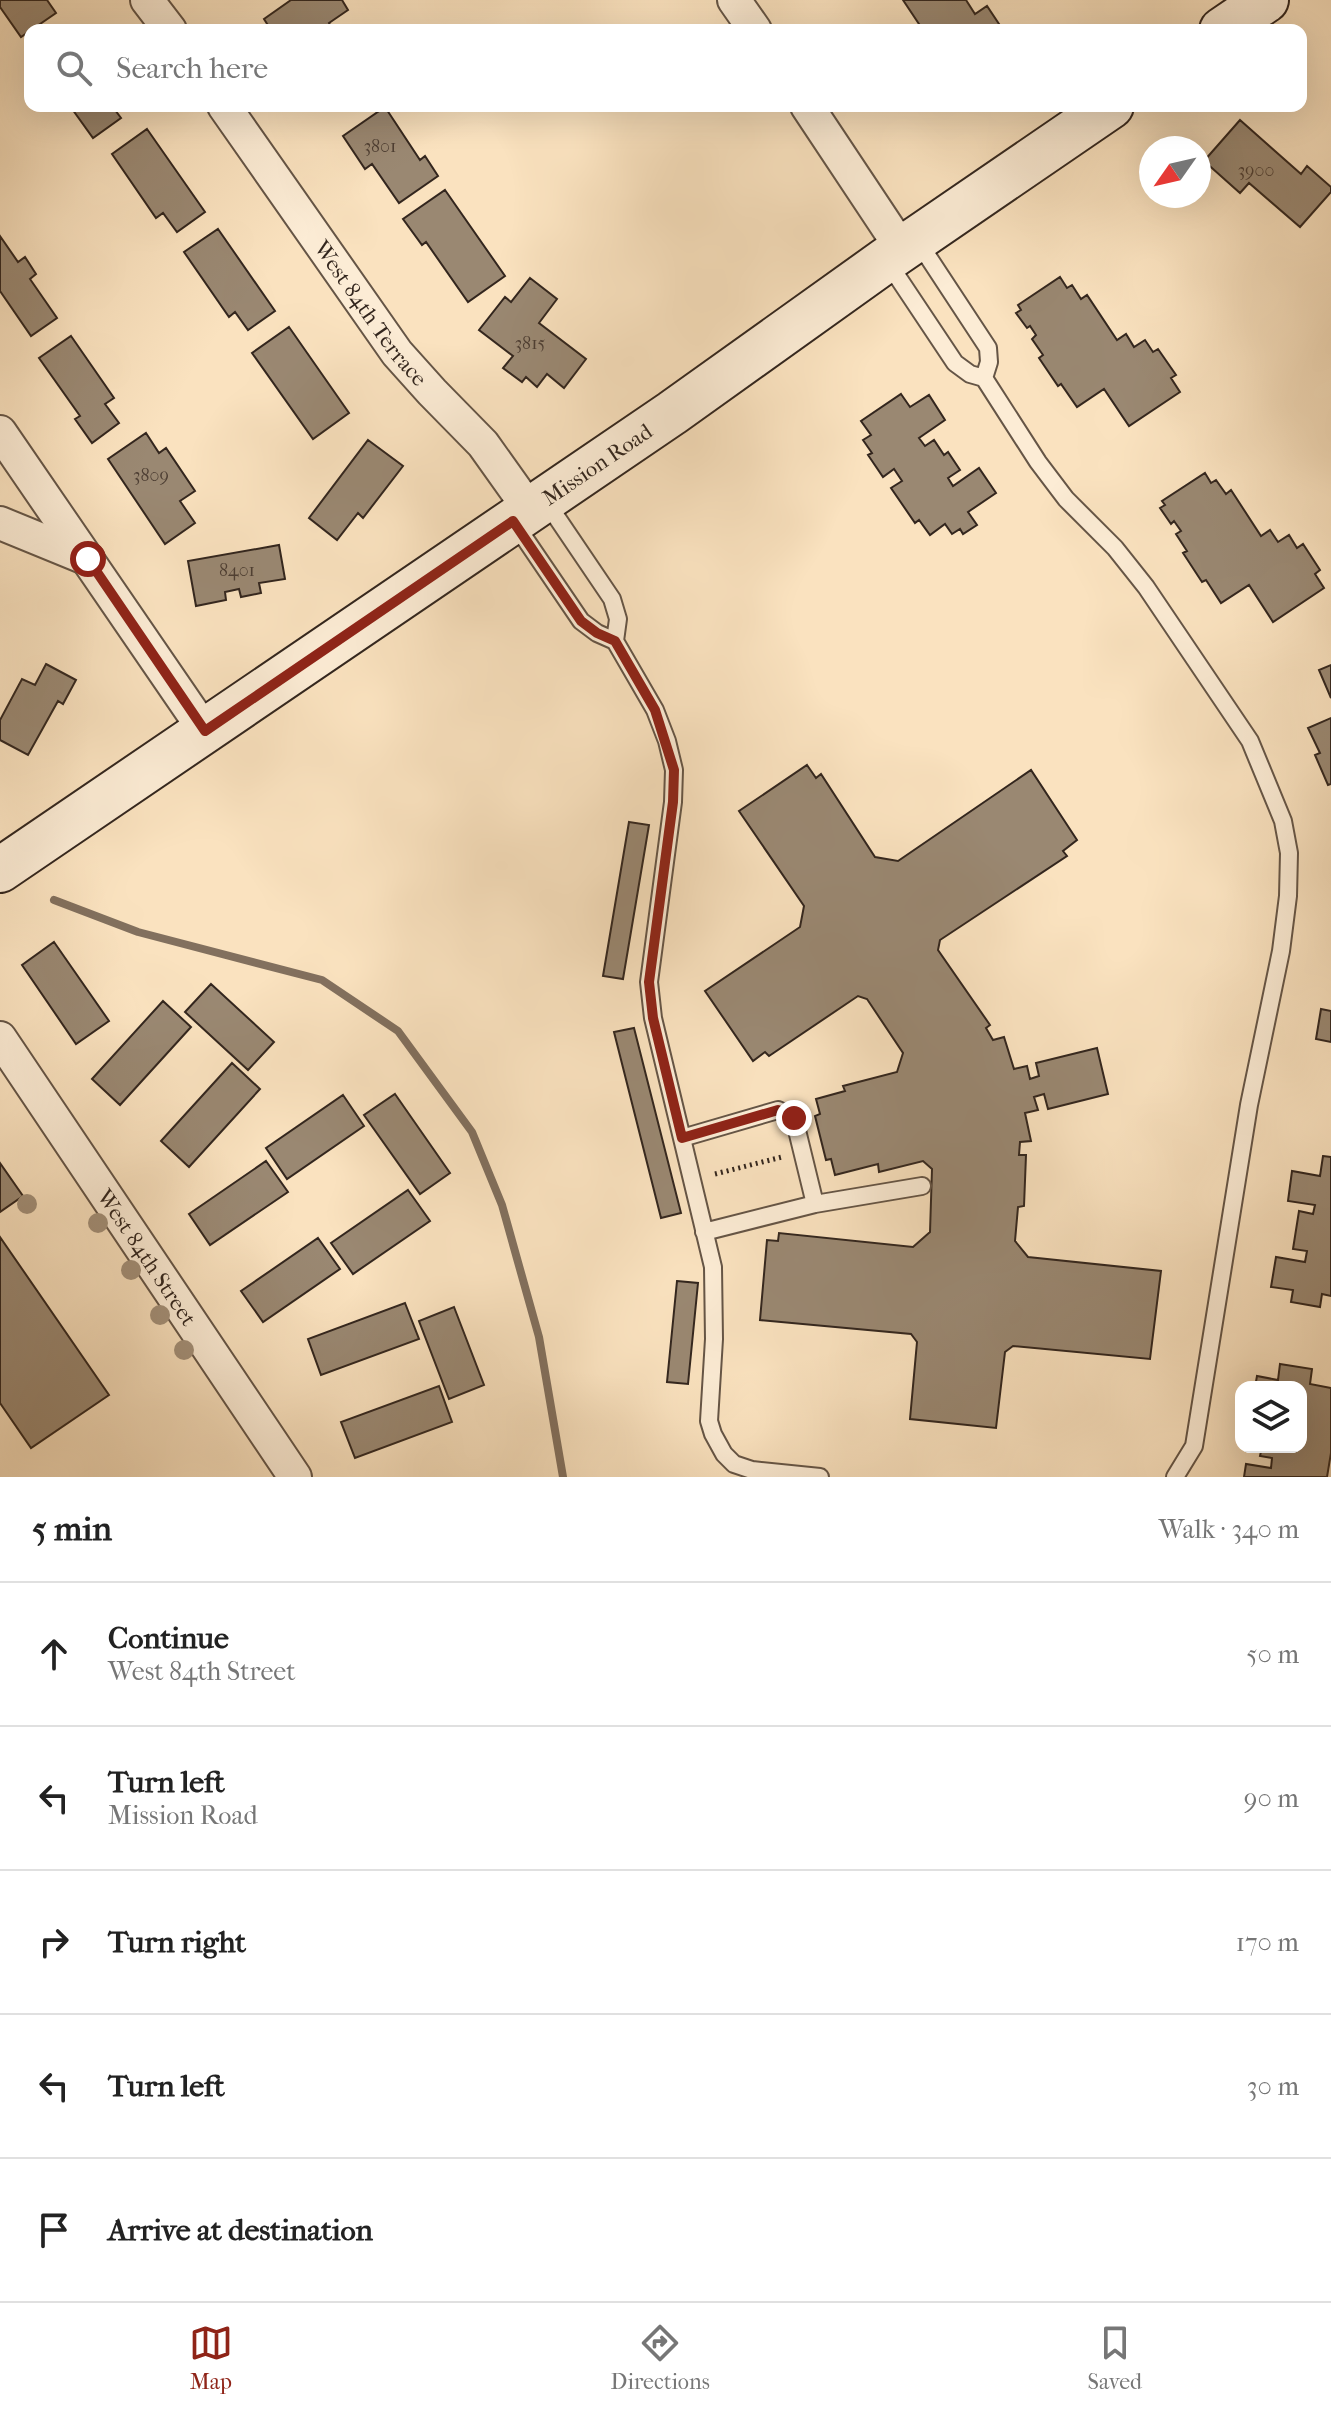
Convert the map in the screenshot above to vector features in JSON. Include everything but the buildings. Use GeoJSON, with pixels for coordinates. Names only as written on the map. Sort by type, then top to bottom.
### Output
{"type":"FeatureCollection","features":[{"type":"Feature","properties":{"kind":"main road"},"geometry":{"type":"LineString","coordinates":[[1231,24],[1266,0]]}},
{"type":"Feature","properties":{"kind":"main road","name":"Mission Road"},"geometry":{"type":"LineString","coordinates":[[0,870],[672,413],[901,249],[1102,112]]}},
{"type":"Feature","properties":{"kind":"street"},"geometry":{"type":"LineString","coordinates":[[147,0],[165,24]]}},
{"type":"Feature","properties":{"kind":"street"},"geometry":{"type":"LineString","coordinates":[[734,0],[751,24]]}},
{"type":"Feature","properties":{"kind":"street","name":"West 84th Terrace"},"geometry":{"type":"LineString","coordinates":[[228,112],[397,353],[483,444],[530,510]]}},
{"type":"Feature","properties":{"kind":"street"},"geometry":{"type":"LineString","coordinates":[[811,112],[901,249]]}},
{"type":"Feature","properties":{"kind":"street"},"geometry":{"type":"LineString","coordinates":[[0,432],[10,455],[88,559],[205,731]]}},
{"type":"Feature","properties":{"kind":"street"},"geometry":{"type":"LineString","coordinates":[[0,523],[88,559]]}},
{"type":"Feature","properties":{"kind":"street","name":"West 84th Street"},"geometry":{"type":"LineString","coordinates":[[0,1038],[295,1477]]}},
{"type":"Feature","properties":{"kind":"lane"},"geometry":{"type":"LineString","coordinates":[[901,249],[955,363],[970,374],[984,378],[1038,462],[1066,499],[1115,548],[1146,587],[1250,741],[1283,821],[1289,853],[1288,896],[1281,951],[1249,1105],[1194,1446],[1175,1477]]}},
{"type":"Feature","properties":{"kind":"lane"},"geometry":{"type":"LineString","coordinates":[[901,249],[988,348],[989,362],[984,378]]}},
{"type":"Feature","properties":{"kind":"lane"},"geometry":{"type":"LineString","coordinates":[[530,510],[581,621],[615,641],[655,710],[674,770],[673,802],[649,982],[653,1018],[713,1267],[714,1339],[709,1421],[724,1454],[734,1464],[752,1470],[820,1477]]}},
{"type":"Feature","properties":{"kind":"lane"},"geometry":{"type":"LineString","coordinates":[[530,510],[612,599],[618,619],[615,641]]}},
{"type":"Feature","properties":{"kind":"lane"},"geometry":{"type":"LineString","coordinates":[[682,1138],[778,1110],[794,1118],[815,1204]]}},
{"type":"Feature","properties":{"kind":"lane"},"geometry":{"type":"LineString","coordinates":[[704,1232],[815,1204],[922,1186]]}},
{"type":"Feature","properties":{"kind":"path"},"geometry":{"type":"LineString","coordinates":[[715,1174],[782,1157]]}},
{"type":"Feature","properties":{"kind":"waterway"},"geometry":{"type":"LineString","coordinates":[[54,900],[138,932],[322,980],[398,1031],[472,1132],[502,1205],[539,1337],[563,1477]]}},
{"type":"Feature","properties":{"kind":"route"},"geometry":{"type":"LineString","coordinates":[[88,559],[205,731],[513,521],[581,621],[615,641],[655,710],[667,741],[674,770],[673,802],[649,982],[653,1018],[682,1138],[778,1110],[794,1118]]}}]}
